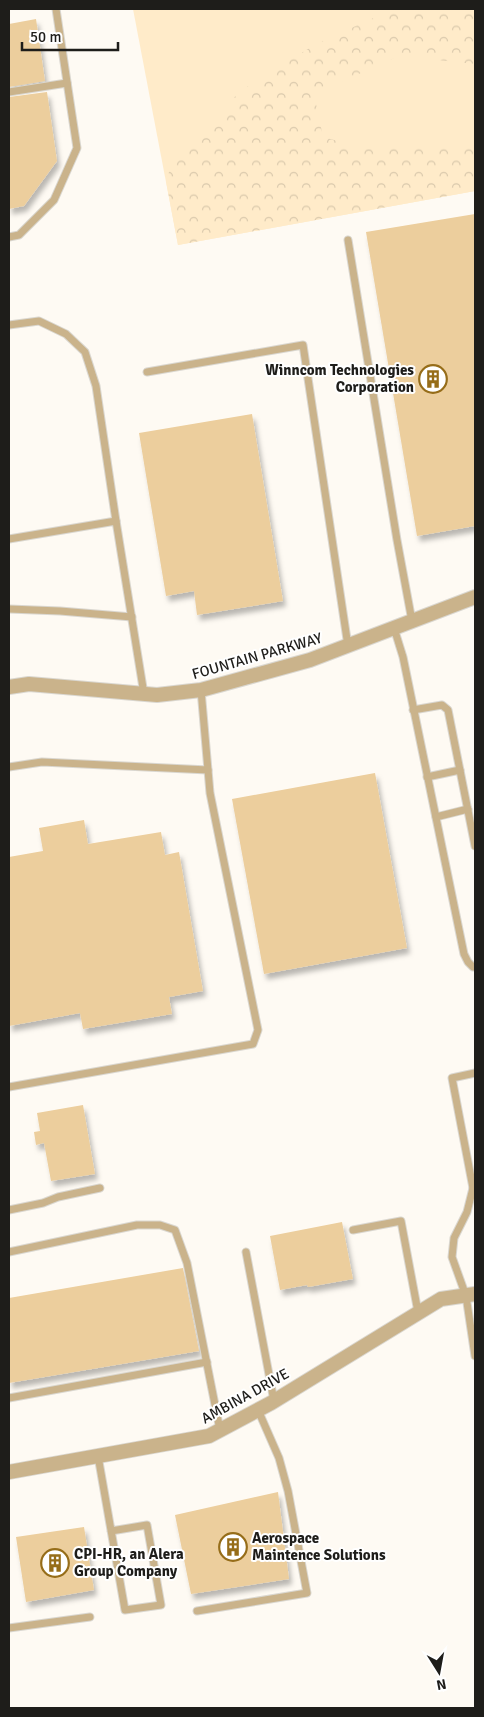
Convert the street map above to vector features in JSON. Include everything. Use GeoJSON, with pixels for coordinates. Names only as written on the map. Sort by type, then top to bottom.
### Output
{"type":"FeatureCollection","features":[{"type":"Feature","properties":{"kind":"street","name":"FOUNTAIN PARKWAY"},"geometry":{"type":"LineString","coordinates":[[9,687],[29,684],[158,695],[201,690],[310,660],[475,597]]}},
{"type":"Feature","properties":{"kind":"street","name":"AMBINA DRIVE"},"geometry":{"type":"LineString","coordinates":[[9,1472],[209,1436],[274,1401],[441,1298],[470,1295]]}},
{"type":"Feature","properties":{"kind":"lane"},"geometry":{"type":"LineString","coordinates":[[9,237],[19,236],[54,200],[76,148],[56,9]]}},
{"type":"Feature","properties":{"kind":"lane"},"geometry":{"type":"LineString","coordinates":[[9,92],[67,83]]}},
{"type":"Feature","properties":{"kind":"lane"},"geometry":{"type":"LineString","coordinates":[[348,240],[396,540],[412,621]]}},
{"type":"Feature","properties":{"kind":"lane"},"geometry":{"type":"LineString","coordinates":[[9,324],[39,320],[66,334],[85,352],[96,386],[144,694]]}},
{"type":"Feature","properties":{"kind":"lane"},"geometry":{"type":"LineString","coordinates":[[147,372],[303,345],[348,646]]}},
{"type":"Feature","properties":{"kind":"lane"},"geometry":{"type":"LineString","coordinates":[[9,539],[116,521]]}},
{"type":"Feature","properties":{"kind":"lane"},"geometry":{"type":"LineString","coordinates":[[9,609],[132,617]]}},
{"type":"Feature","properties":{"kind":"lane"},"geometry":{"type":"LineString","coordinates":[[394,628],[403,658],[464,954],[468,962],[475,967]]}},
{"type":"Feature","properties":{"kind":"lane"},"geometry":{"type":"LineString","coordinates":[[9,1088],[253,1044],[258,1030],[210,793],[201,690]]}},
{"type":"Feature","properties":{"kind":"lane"},"geometry":{"type":"LineString","coordinates":[[414,710],[442,705],[448,710],[475,846]]}},
{"type":"Feature","properties":{"kind":"lane"},"geometry":{"type":"LineString","coordinates":[[9,767],[42,762],[208,770]]}},
{"type":"Feature","properties":{"kind":"lane"},"geometry":{"type":"LineString","coordinates":[[428,776],[460,770]]}},
{"type":"Feature","properties":{"kind":"lane"},"geometry":{"type":"LineString","coordinates":[[436,817],[468,809]]}},
{"type":"Feature","properties":{"kind":"lane"},"geometry":{"type":"LineString","coordinates":[[475,1073],[452,1078],[474,1188],[467,1212],[454,1238],[452,1257],[470,1295],[475,1356]]}},
{"type":"Feature","properties":{"kind":"lane"},"geometry":{"type":"LineString","coordinates":[[9,1210],[100,1188]]}},
{"type":"Feature","properties":{"kind":"lane"},"geometry":{"type":"LineString","coordinates":[[353,1230],[401,1221],[418,1312]]}},
{"type":"Feature","properties":{"kind":"lane"},"geometry":{"type":"LineString","coordinates":[[9,1252],[137,1225],[160,1224],[175,1230],[187,1263],[220,1430]]}},
{"type":"Feature","properties":{"kind":"lane"},"geometry":{"type":"LineString","coordinates":[[246,1252],[274,1401]]}},
{"type":"Feature","properties":{"kind":"lane"},"geometry":{"type":"LineString","coordinates":[[9,1398],[207,1362]]}},
{"type":"Feature","properties":{"kind":"lane"},"geometry":{"type":"LineString","coordinates":[[197,1612],[307,1593],[286,1483],[279,1458],[258,1410]]}},
{"type":"Feature","properties":{"kind":"lane"},"geometry":{"type":"LineString","coordinates":[[98,1456],[125,1610],[161,1605],[147,1525],[111,1530]]}},
{"type":"Feature","properties":{"kind":"lane"},"geometry":{"type":"LineString","coordinates":[[9,1628],[90,1617]]}},
{"type":"Feature","properties":{"kind":"green space"},"geometry":{"type":"Polygon","coordinates":[[[133,9],[408,9],[475,20],[475,191],[178,245],[133,9]]]}},
{"type":"Feature","properties":{"kind":"green space"},"geometry":{"type":"Polygon","coordinates":[[[393,9],[475,9],[475,64],[399,56],[314,94],[323,137],[367,149],[475,143],[475,191],[178,245],[166,181],[170,169],[240,91],[316,44],[393,9]]]}},
{"type":"Feature","properties":{"kind":"building"},"geometry":{"type":"Polygon","coordinates":[[[36,19],[45,81],[9,87],[9,24],[36,19]]]}},
{"type":"Feature","properties":{"kind":"building"},"geometry":{"type":"Polygon","coordinates":[[[47,92],[57,161],[24,206],[9,209],[9,97],[47,92]]]}},
{"type":"Feature","properties":{"kind":"building","name":"Winncom Technologies Corporation"},"geometry":{"type":"Polygon","coordinates":[[[475,214],[475,526],[417,536],[366,232],[475,214]]]}},
{"type":"Feature","properties":{"kind":"building"},"geometry":{"type":"Polygon","coordinates":[[[252,414],[283,601],[197,615],[194,591],[166,596],[139,433],[252,414]]]}},
{"type":"Feature","properties":{"kind":"building"},"geometry":{"type":"Polygon","coordinates":[[[375,773],[407,948],[264,974],[232,799],[375,773]]]}},
{"type":"Feature","properties":{"kind":"building"},"geometry":{"type":"Polygon","coordinates":[[[84,820],[88,844],[161,832],[165,855],[179,852],[203,991],[169,997],[172,1014],[83,1029],[80,1013],[9,1026],[9,857],[43,851],[39,828],[84,820]]]}},
{"type":"Feature","properties":{"kind":"building"},"geometry":{"type":"Polygon","coordinates":[[[83,1105],[95,1174],[51,1181],[44,1143],[36,1145],[34,1132],[40,1131],[37,1113],[83,1105]]]}},
{"type":"Feature","properties":{"kind":"building"},"geometry":{"type":"Polygon","coordinates":[[[342,1222],[353,1279],[280,1290],[270,1236],[342,1222]]]}},
{"type":"Feature","properties":{"kind":"building"},"geometry":{"type":"Polygon","coordinates":[[[183,1268],[199,1351],[9,1383],[9,1298],[183,1268]]]}},
{"type":"Feature","properties":{"kind":"building","name":"Aerospace Maintence Solutions"},"geometry":{"type":"Polygon","coordinates":[[[278,1492],[289,1579],[191,1594],[175,1515],[278,1492]]]}},
{"type":"Feature","properties":{"kind":"building","name":"CPI-HR, an Alera Group Company"},"geometry":{"type":"Polygon","coordinates":[[[84,1527],[94,1590],[26,1602],[16,1537],[84,1527]]]}},
{"type":"Feature","properties":{"kind":"place","name":"Winncom Technologies Corporation"},"geometry":{"type":"Point","coordinates":[433,379]}},
{"type":"Feature","properties":{"kind":"place","name":"Aerospace Maintence Solutions"},"geometry":{"type":"Point","coordinates":[233,1547]}},
{"type":"Feature","properties":{"kind":"place","name":"CPI-HR, an Alera Group Company"},"geometry":{"type":"Point","coordinates":[55,1563]}}]}
